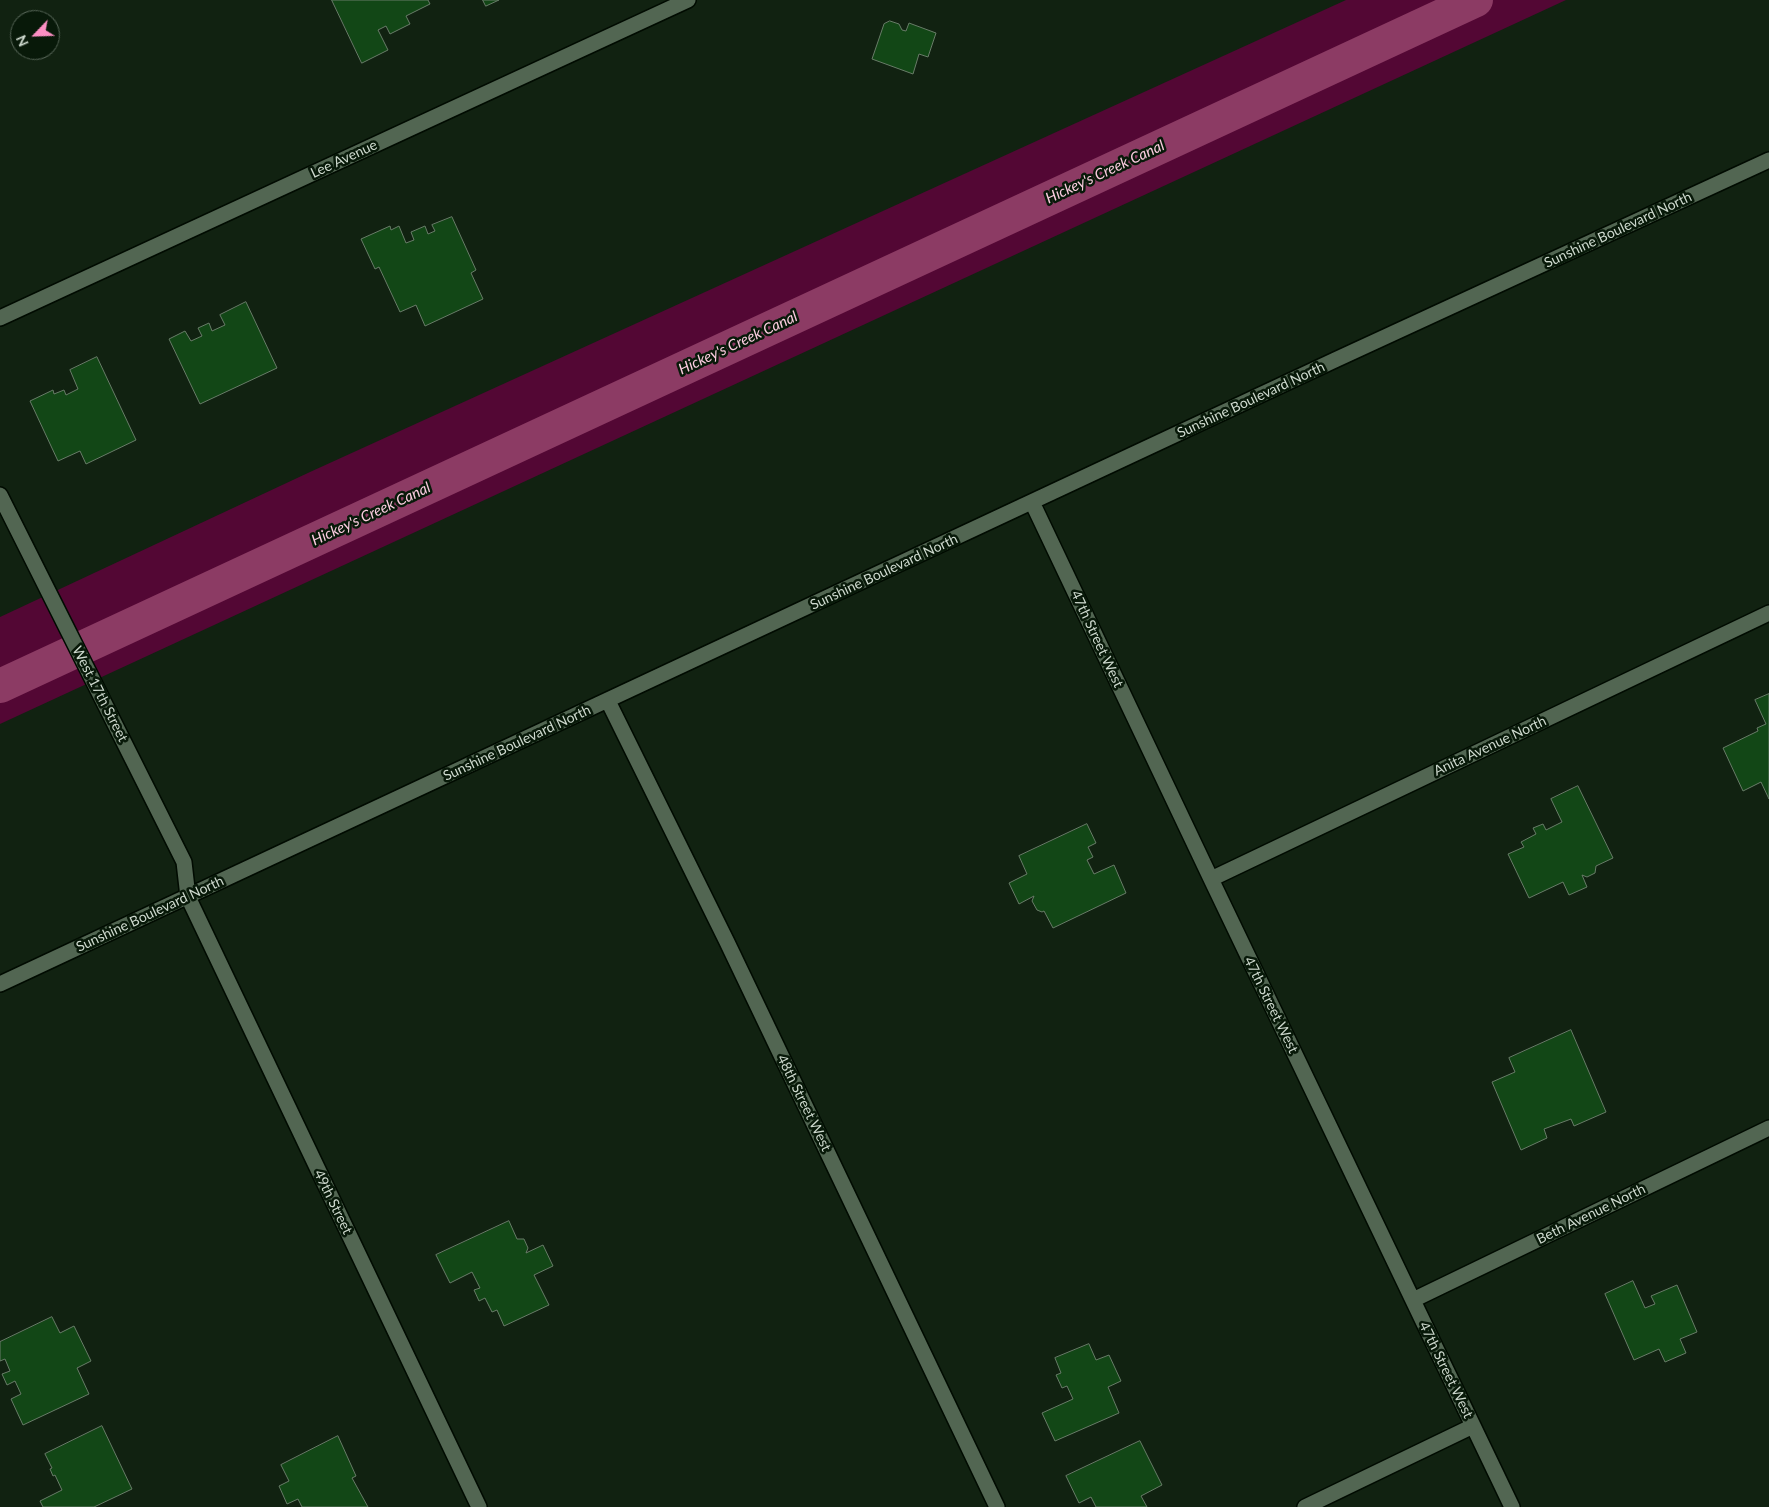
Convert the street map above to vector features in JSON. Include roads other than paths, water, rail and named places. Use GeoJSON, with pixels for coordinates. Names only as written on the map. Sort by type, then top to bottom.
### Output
{"type":"FeatureCollection","features":[{"type":"Feature","properties":{"kind":"street","name":"Lee Avenue"},"geometry":{"type":"LineString","coordinates":[[0,318],[688,0]]}},
{"type":"Feature","properties":{"kind":"street","name":"Sunshine Boulevard North"},"geometry":{"type":"LineString","coordinates":[[0,984],[1344,356],[1769,160]]}},
{"type":"Feature","properties":{"kind":"street","name":"West 17th Street"},"geometry":{"type":"LineString","coordinates":[[0,494],[184,862],[188,897]]}},
{"type":"Feature","properties":{"kind":"street","name":"47th Street West"},"geometry":{"type":"LineString","coordinates":[[1032,502],[1512,1507]]}},
{"type":"Feature","properties":{"kind":"street","name":"Anita Avenue North"},"geometry":{"type":"LineString","coordinates":[[1211,879],[1769,613]]}},
{"type":"Feature","properties":{"kind":"street","name":"48th Street West"},"geometry":{"type":"LineString","coordinates":[[608,701],[727,942],[997,1507]]}},
{"type":"Feature","properties":{"kind":"street","name":"49th Street"},"geometry":{"type":"LineString","coordinates":[[188,897],[479,1507]]}},
{"type":"Feature","properties":{"kind":"street","name":"Beth Avenue North"},"geometry":{"type":"LineString","coordinates":[[1413,1300],[1769,1128]]}},
{"type":"Feature","properties":{"kind":"street"},"geometry":{"type":"LineString","coordinates":[[1305,1507],[1473,1426]]}},
{"type":"Feature","properties":{"kind":"waterway","name":"Hickey's Creek Canal"},"geometry":{"type":"LineString","coordinates":[[0,686],[1476,0]]}}]}
